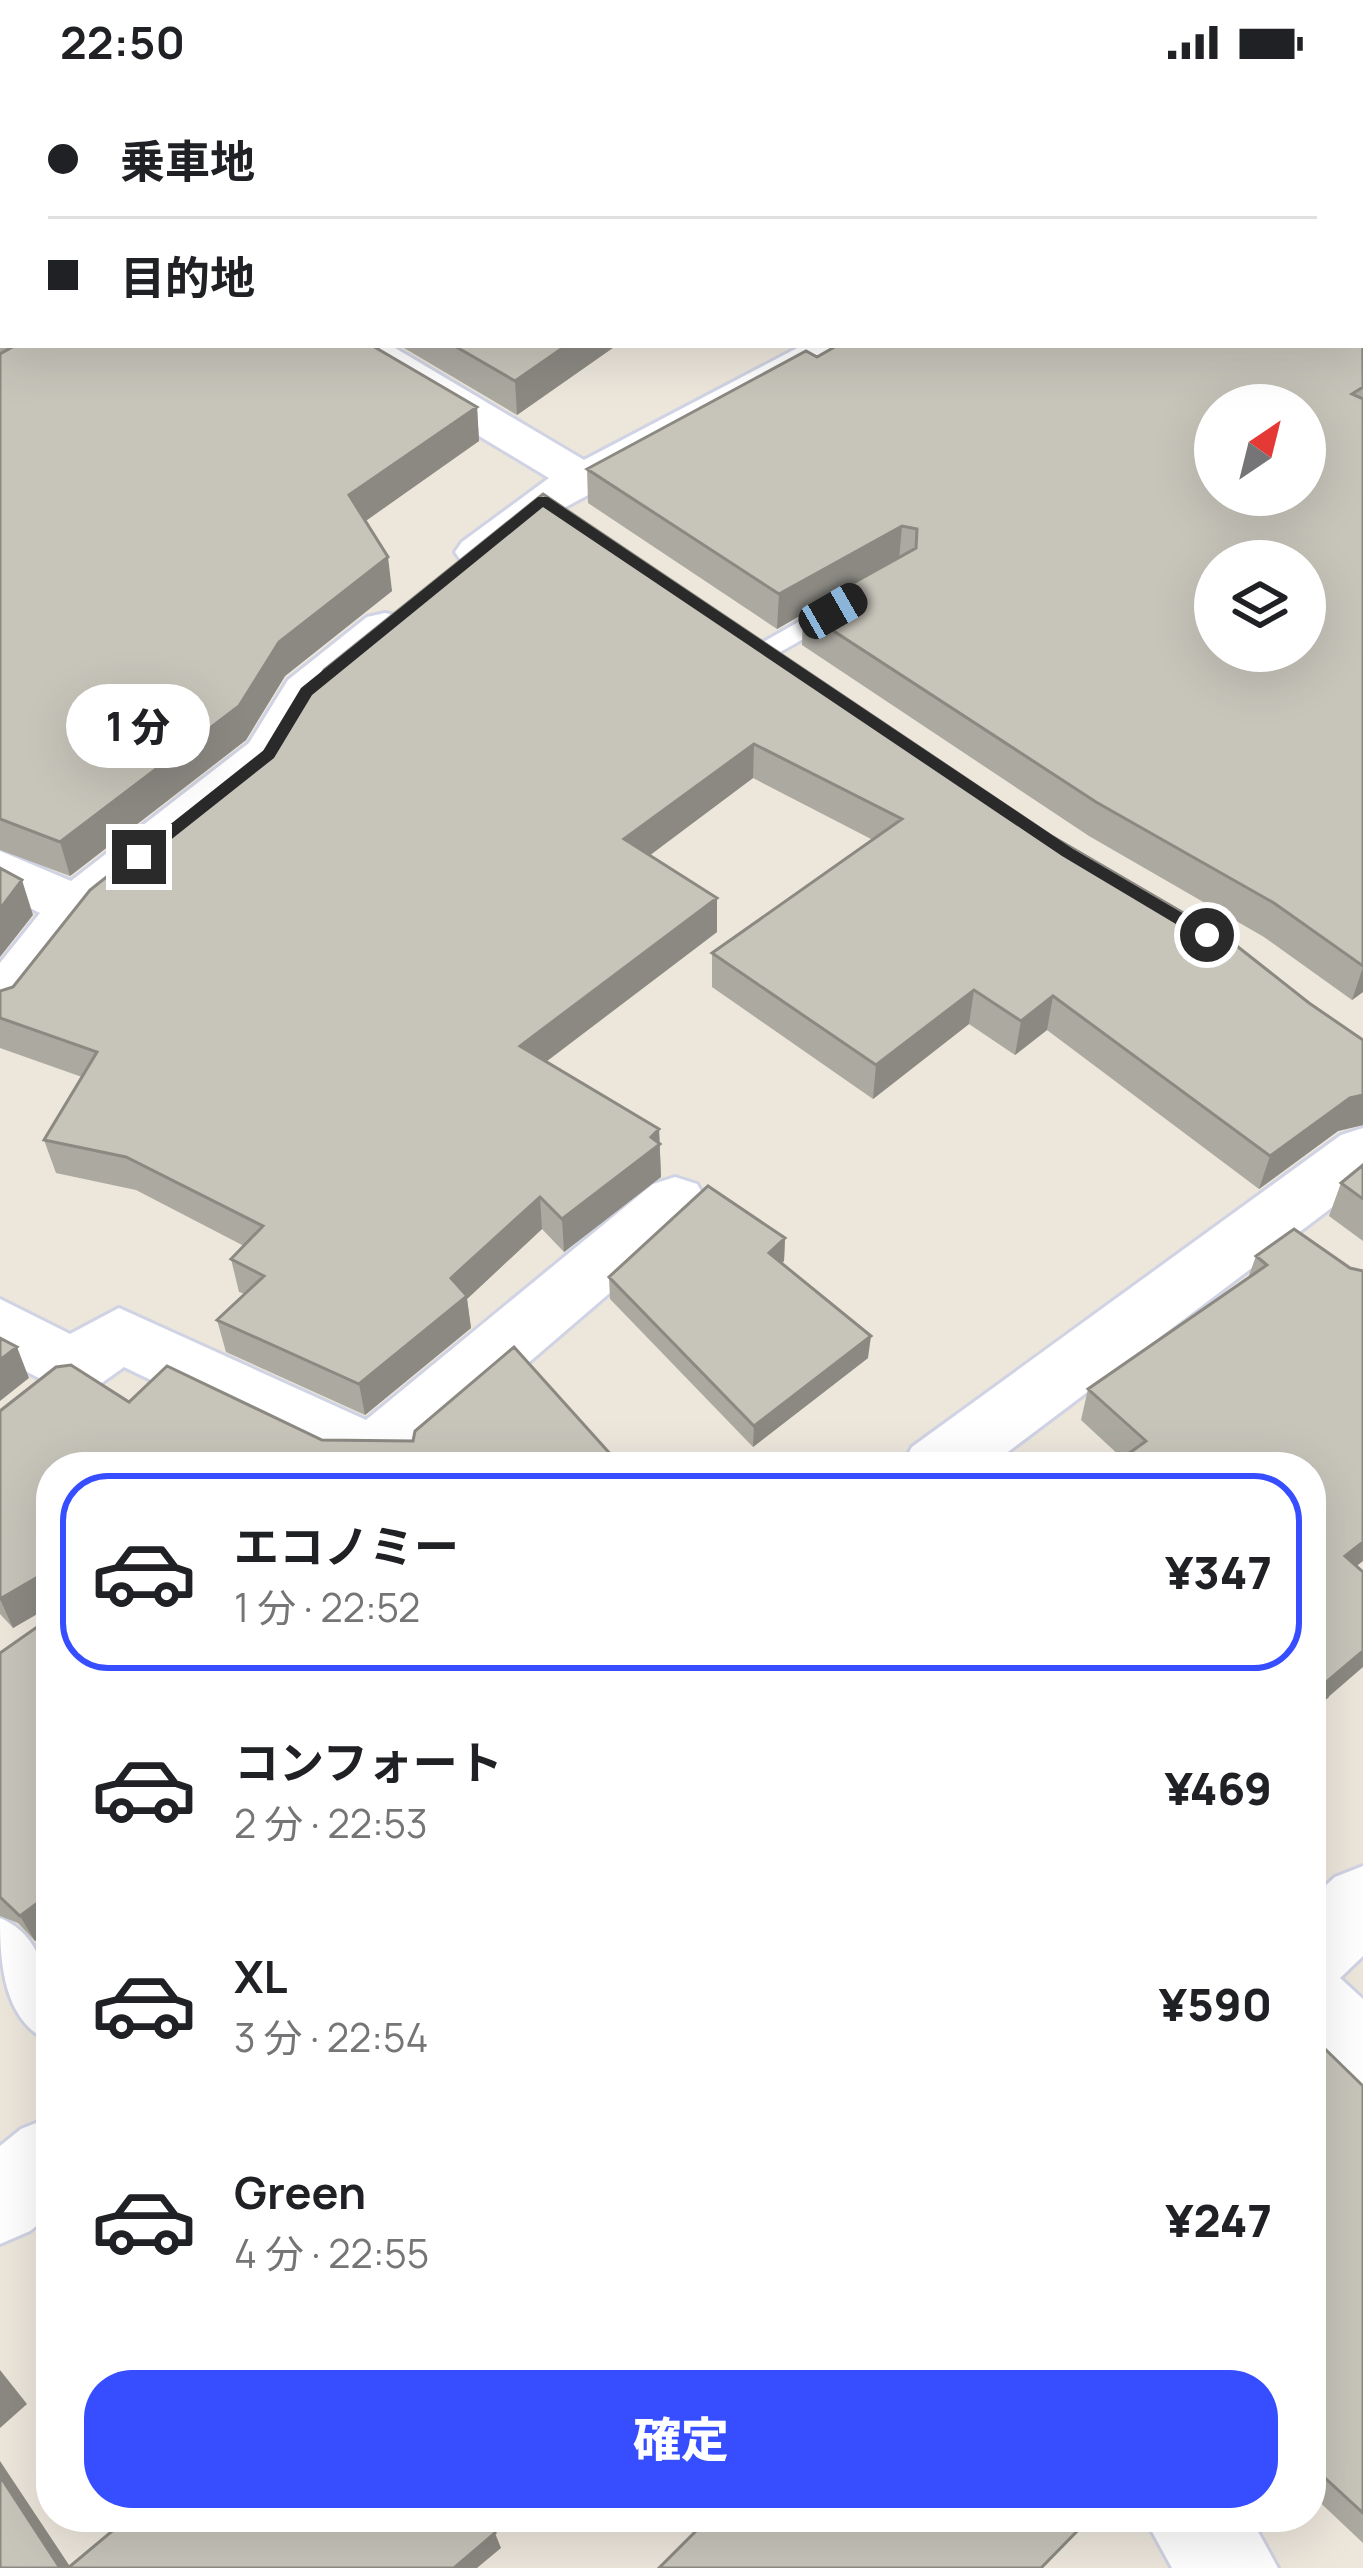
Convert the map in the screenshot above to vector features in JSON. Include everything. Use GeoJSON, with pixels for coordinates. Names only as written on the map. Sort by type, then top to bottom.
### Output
{"type":"FeatureCollection","features":[{"type":"Feature","properties":{"kind":"street"},"geometry":{"type":"LineString","coordinates":[[363,348],[563,490],[598,537]]}},
{"type":"Feature","properties":{"kind":"street"},"geometry":{"type":"LineString","coordinates":[[0,1003],[76,907],[269,754],[306,692],[424,596],[563,490],[830,348]]}},
{"type":"Feature","properties":{"kind":"street"},"geometry":{"type":"LineString","coordinates":[[0,870],[76,907]]}},
{"type":"Feature","properties":{"kind":"street"},"geometry":{"type":"LineString","coordinates":[[956,1452],[1363,1151]]}},
{"type":"Feature","properties":{"kind":"street"},"geometry":{"type":"LineString","coordinates":[[388,1452],[675,1201]]}},
{"type":"Feature","properties":{"kind":"street"},"geometry":{"type":"LineString","coordinates":[[1276,1218],[1328,1254]]}},
{"type":"Feature","properties":{"kind":"street"},"geometry":{"type":"LineString","coordinates":[[0,1324],[54,1383],[119,1335],[360,1452]]}},
{"type":"Feature","properties":{"kind":"street"},"geometry":{"type":"LineString","coordinates":[[1326,1937],[1363,1904]]}},
{"type":"Feature","properties":{"kind":"street"},"geometry":{"type":"LineString","coordinates":[[1326,2020],[1363,2054]]}},
{"type":"Feature","properties":{"kind":"street"},"geometry":{"type":"LineString","coordinates":[[0,2200],[36,2171]]}},
{"type":"Feature","properties":{"kind":"street"},"geometry":{"type":"LineString","coordinates":[[1202,2532],[1231,2568]]}},
{"type":"Feature","properties":{"kind":"lane"},"geometry":{"type":"LineString","coordinates":[[766,649],[862,594]]}},
{"type":"Feature","properties":{"kind":"lane"},"geometry":{"type":"LineString","coordinates":[[0,1939],[36,1996]]}},
{"type":"Feature","properties":{"kind":"building"},"geometry":{"type":"Polygon","coordinates":[[[11,348],[376,348],[477,407],[349,495],[388,557],[279,642],[239,706],[60,842],[0,819],[0,354],[11,348]]]}},
{"type":"Feature","properties":{"kind":"building"},"geometry":{"type":"Polygon","coordinates":[[[458,348],[563,348],[515,381],[458,348]]]}},
{"type":"Feature","properties":{"kind":"building"},"geometry":{"type":"Polygon","coordinates":[[[833,348],[1363,348],[1363,387],[1352,394],[1363,399],[1363,966],[1274,903],[1096,802],[803,611],[916,548],[917,529],[902,526],[779,594],[587,469],[806,351],[817,357],[833,348]]]}},
{"type":"Feature","properties":{"kind":"building"},"geometry":{"type":"Polygon","coordinates":[[[543,494],[1050,835],[1228,939],[1363,1040],[1363,1095],[1350,1098],[1270,1156],[1053,996],[1021,1021],[974,990],[876,1065],[712,953],[902,819],[754,744],[624,839],[717,898],[520,1046],[659,1129],[651,1137],[660,1144],[562,1219],[540,1197],[451,1278],[467,1296],[359,1384],[217,1320],[264,1276],[231,1259],[263,1226],[126,1157],[44,1140],[97,1052],[0,1018],[0,991],[13,987],[90,890],[285,735],[324,670],[543,494]]]}},
{"type":"Feature","properties":{"kind":"building"},"geometry":{"type":"Polygon","coordinates":[[[0,868],[22,880],[0,909],[0,868]]]}},
{"type":"Feature","properties":{"kind":"building"},"geometry":{"type":"Polygon","coordinates":[[[1363,1165],[1363,1199],[1341,1183],[1363,1165]]]}},
{"type":"Feature","properties":{"kind":"building"},"geometry":{"type":"Polygon","coordinates":[[[708,1186],[785,1238],[769,1253],[871,1336],[754,1426],[609,1277],[708,1186]]]}},
{"type":"Feature","properties":{"kind":"building"},"geometry":{"type":"Polygon","coordinates":[[[1294,1229],[1350,1268],[1363,1271],[1363,1542],[1345,1556],[1363,1572],[1363,1651],[1326,1682],[1326,1452],[1131,1452],[1146,1441],[1088,1389],[1267,1265],[1256,1256],[1294,1229]]]}},
{"type":"Feature","properties":{"kind":"building"},"geometry":{"type":"Polygon","coordinates":[[[0,1338],[17,1347],[0,1360],[0,1338]]]}},
{"type":"Feature","properties":{"kind":"building"},"geometry":{"type":"Polygon","coordinates":[[[514,1347],[608,1452],[36,1452],[36,1578],[0,1599],[0,1411],[56,1367],[71,1365],[129,1402],[167,1366],[322,1440],[413,1441],[415,1431],[514,1347]]]}},
{"type":"Feature","properties":{"kind":"building"},"geometry":{"type":"Polygon","coordinates":[[[36,1628],[36,1904],[20,1916],[0,1897],[0,1653],[36,1628]]]}},
{"type":"Feature","properties":{"kind":"building"},"geometry":{"type":"Polygon","coordinates":[[[1326,2050],[1363,2086],[1363,2513],[1326,2479],[1326,2050]]]}},
{"type":"Feature","properties":{"kind":"building"},"geometry":{"type":"Polygon","coordinates":[[[0,2476],[60,2568],[0,2568],[0,2476]]]}},
{"type":"Feature","properties":{"kind":"building"},"geometry":{"type":"Polygon","coordinates":[[[111,2532],[495,2533],[454,2568],[68,2568],[111,2532]]]}},
{"type":"Feature","properties":{"kind":"building"},"geometry":{"type":"Polygon","coordinates":[[[695,2532],[1076,2532],[1041,2568],[659,2568],[695,2532]]]}},
{"type":"Feature","properties":{"kind":"route"},"geometry":{"type":"LineString","coordinates":[[139,857],[269,754],[306,692],[543,500],[1067,853],[1207,935]]}}]}
